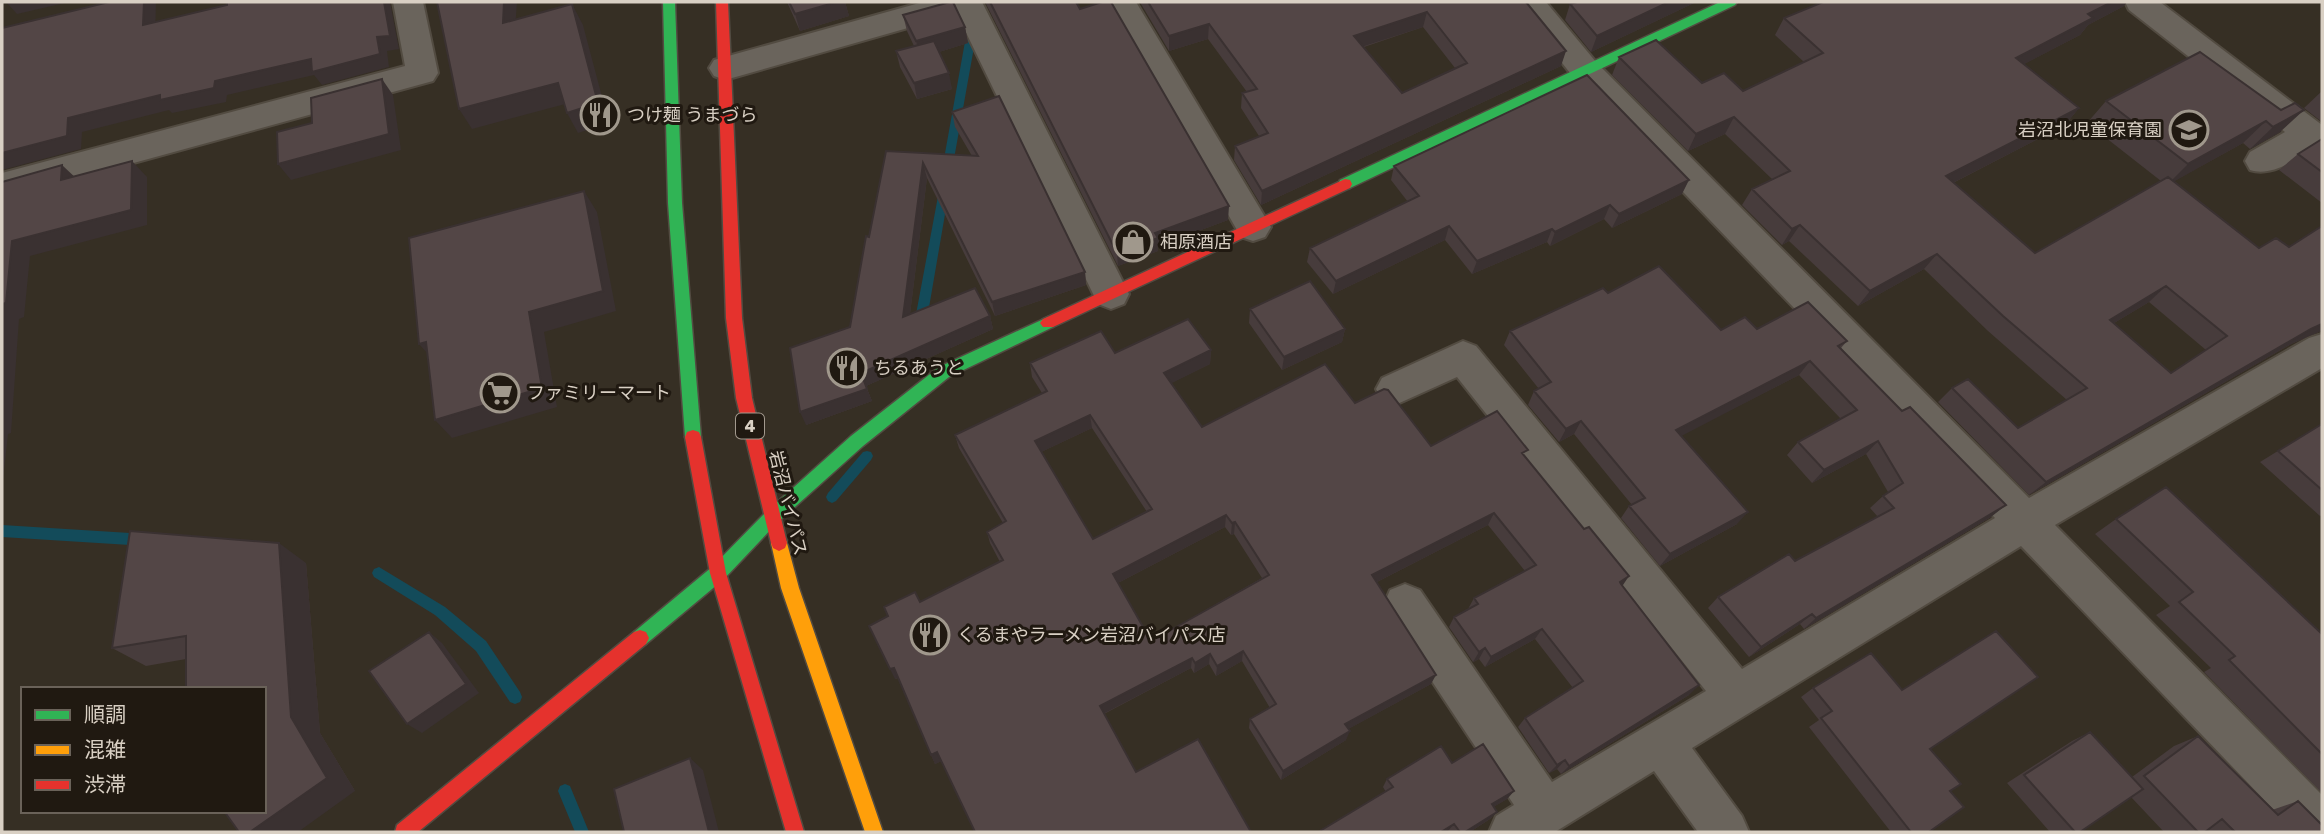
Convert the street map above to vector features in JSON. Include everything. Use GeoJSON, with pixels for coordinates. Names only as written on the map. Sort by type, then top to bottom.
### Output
{"type":"FeatureCollection","features":[{"type":"Feature","properties":{"kind":"main road"},"geometry":{"type":"LineString","coordinates":[[669,2],[675,203],[693,435],[718,573],[794,832]]}},
{"type":"Feature","properties":{"kind":"main road","name":"岩沼バイパス"},"geometry":{"type":"LineString","coordinates":[[722,2],[734,317],[744,398],[790,588],[874,832]]}},
{"type":"Feature","properties":{"kind":"main road"},"geometry":{"type":"LineString","coordinates":[[404,832],[718,573],[771,518],[857,441],[944,372],[1731,2]]}},
{"type":"Feature","properties":{"kind":"street"},"geometry":{"type":"LineString","coordinates":[[2,186],[422,73],[408,2]]}},
{"type":"Feature","properties":{"kind":"street"},"geometry":{"type":"LineString","coordinates":[[724,68],[965,2],[1111,293]]}},
{"type":"Feature","properties":{"kind":"street"},"geometry":{"type":"LineString","coordinates":[[1121,2],[1253,227]]}},
{"type":"Feature","properties":{"kind":"street"},"geometry":{"type":"LineString","coordinates":[[1529,2],[1586,69],[2322,827]]}},
{"type":"Feature","properties":{"kind":"street"},"geometry":{"type":"LineString","coordinates":[[2140,2],[2310,134],[2262,161]]}},
{"type":"Feature","properties":{"kind":"street"},"geometry":{"type":"LineString","coordinates":[[1405,604],[1529,822],[2024,522],[2322,349]]}},
{"type":"Feature","properties":{"kind":"street"},"geometry":{"type":"LineString","coordinates":[[1395,388],[1462,358],[1738,696]]}},
{"type":"Feature","properties":{"kind":"street"},"geometry":{"type":"LineString","coordinates":[[1661,743],[1726,832]]}},
{"type":"Feature","properties":{"kind":"building"},"geometry":{"type":"Polygon","coordinates":[[[109,2],[144,2],[143,25],[227,5],[227,2],[384,2],[390,36],[377,37],[380,54],[312,72],[311,59],[215,81],[214,88],[160,100],[160,95],[68,118],[67,136],[2,153],[2,28],[109,2]]]}},
{"type":"Feature","properties":{"kind":"building"},"geometry":{"type":"Polygon","coordinates":[[[437,2],[504,2],[503,23],[572,4],[598,103],[567,113],[558,83],[459,109],[437,2]]]}},
{"type":"Feature","properties":{"kind":"building"},"geometry":{"type":"Polygon","coordinates":[[[789,2],[837,2],[795,14],[789,2]]]}},
{"type":"Feature","properties":{"kind":"building"},"geometry":{"type":"Polygon","coordinates":[[[953,2],[965,27],[916,41],[903,15],[953,2]]]}},
{"type":"Feature","properties":{"kind":"building"},"geometry":{"type":"Polygon","coordinates":[[[990,2],[1076,2],[1080,9],[1111,2],[1229,206],[1155,233],[1158,238],[1117,253],[990,2]]]}},
{"type":"Feature","properties":{"kind":"building"},"geometry":{"type":"Polygon","coordinates":[[[1148,2],[1526,2],[1566,51],[1262,191],[1235,146],[1268,133],[1242,93],[1257,89],[1209,24],[1169,36],[1148,2]],[[1427,12],[1354,36],[1402,93],[1467,63],[1427,12]]]}},
{"type":"Feature","properties":{"kind":"building"},"geometry":{"type":"Polygon","coordinates":[[[1669,2],[1597,36],[1570,4],[1669,2]]]}},
{"type":"Feature","properties":{"kind":"building"},"geometry":{"type":"Polygon","coordinates":[[[1823,2],[2112,2],[2088,14],[2093,18],[2016,58],[2079,108],[1946,176],[2035,253],[2168,177],[2259,248],[2276,238],[2289,247],[2322,226],[2322,324],[2046,482],[1952,388],[1968,379],[2018,428],[2087,388],[2003,316],[1937,254],[1870,291],[1800,225],[1792,229],[1752,189],[1790,171],[1734,117],[1696,134],[1619,57],[1656,40],[1702,83],[1724,73],[1743,91],[1823,53],[1784,18],[1823,2]],[[2166,286],[2110,320],[2171,373],[2227,336],[2166,286]]]}},
{"type":"Feature","properties":{"kind":"building"},"geometry":{"type":"Polygon","coordinates":[[[934,41],[949,73],[914,83],[896,51],[934,41]]]}},
{"type":"Feature","properties":{"kind":"building"},"geometry":{"type":"Polygon","coordinates":[[[2200,52],[2281,110],[2295,103],[2304,110],[2273,127],[2266,121],[2188,164],[2106,101],[2200,52]]]}},
{"type":"Feature","properties":{"kind":"building"},"geometry":{"type":"Polygon","coordinates":[[[1587,75],[1689,180],[1619,214],[1610,205],[1555,232],[1552,229],[1477,261],[1449,226],[1336,281],[1310,248],[1419,196],[1394,166],[1587,75]]]}},
{"type":"Feature","properties":{"kind":"building"},"geometry":{"type":"Polygon","coordinates":[[[382,79],[389,134],[278,164],[277,132],[312,123],[311,98],[382,79]]]}},
{"type":"Feature","properties":{"kind":"building"},"geometry":{"type":"Polygon","coordinates":[[[999,96],[1085,272],[992,302],[923,163],[903,317],[975,288],[990,316],[861,373],[867,389],[800,412],[790,348],[850,327],[866,236],[869,237],[886,151],[978,156],[952,112],[999,96]]]}},
{"type":"Feature","properties":{"kind":"building"},"geometry":{"type":"Polygon","coordinates":[[[2322,139],[2322,172],[2298,154],[2322,139]]]}},
{"type":"Feature","properties":{"kind":"building"},"geometry":{"type":"Polygon","coordinates":[[[132,161],[131,210],[12,241],[6,303],[2,304],[2,182],[62,165],[61,180],[132,161]]]}},
{"type":"Feature","properties":{"kind":"building"},"geometry":{"type":"Polygon","coordinates":[[[584,191],[603,291],[529,312],[542,388],[435,420],[426,342],[419,344],[409,238],[584,191]]]}},
{"type":"Feature","properties":{"kind":"building"},"geometry":{"type":"Polygon","coordinates":[[[1659,266],[1721,330],[1745,317],[1757,329],[1808,302],[1847,341],[1838,346],[1902,411],[1910,407],[2006,505],[1816,618],[1812,614],[1761,647],[1718,597],[1789,554],[1795,561],[1894,508],[1883,496],[1903,483],[1878,441],[1824,470],[1798,442],[1857,410],[1810,361],[1676,430],[1748,512],[1670,554],[1629,506],[1645,498],[1581,421],[1566,429],[1534,391],[1551,382],[1510,331],[1603,288],[1608,293],[1659,266]]]}},
{"type":"Feature","properties":{"kind":"building"},"geometry":{"type":"Polygon","coordinates":[[[1310,281],[1345,329],[1284,357],[1250,309],[1310,281]]]}},
{"type":"Feature","properties":{"kind":"building"},"geometry":{"type":"Polygon","coordinates":[[[1188,319],[1211,350],[1164,373],[1202,427],[1325,364],[1355,403],[1384,389],[1388,390],[1431,446],[1497,411],[1528,450],[1522,453],[1584,529],[1589,527],[1629,576],[1620,582],[1621,584],[1699,685],[1569,766],[1565,760],[1557,765],[1525,718],[1583,681],[1542,629],[1491,657],[1485,648],[1479,652],[1454,617],[1478,604],[1474,598],[1536,565],[1494,513],[1372,575],[1436,675],[1345,724],[1350,731],[1283,771],[1250,719],[1276,704],[1243,651],[1217,666],[1210,654],[1195,663],[1192,658],[1100,706],[1136,772],[1198,739],[1251,832],[975,832],[937,752],[931,755],[894,668],[890,669],[869,626],[888,616],[884,607],[915,592],[920,602],[1003,560],[987,532],[1006,521],[955,435],[1047,391],[1030,363],[1101,331],[1115,353],[1188,319]],[[1090,415],[1035,441],[1093,539],[1152,509],[1090,415]],[[1226,515],[1113,574],[1151,641],[1269,575],[1235,522],[1232,523],[1226,515]]]}},
{"type":"Feature","properties":{"kind":"building"},"geometry":{"type":"Polygon","coordinates":[[[2322,424],[2322,490],[2278,451],[2322,424]]]}},
{"type":"Feature","properties":{"kind":"building"},"geometry":{"type":"Polygon","coordinates":[[[2166,487],[2322,634],[2322,754],[2229,660],[2235,656],[2179,602],[2193,592],[2116,519],[2166,487]]]}},
{"type":"Feature","properties":{"kind":"building"},"geometry":{"type":"Polygon","coordinates":[[[130,531],[279,543],[291,717],[327,778],[250,832],[239,832],[225,813],[266,813],[266,687],[186,687],[186,636],[112,648],[130,531]]]}},
{"type":"Feature","properties":{"kind":"building"},"geometry":{"type":"Polygon","coordinates":[[[1996,631],[2038,677],[1930,749],[1961,784],[1950,791],[1964,807],[1929,832],[1911,832],[1821,718],[1832,711],[1813,688],[1871,653],[1902,690],[1996,631]]]}},
{"type":"Feature","properties":{"kind":"building"},"geometry":{"type":"Polygon","coordinates":[[[429,632],[466,684],[407,724],[369,671],[429,632]]]}},
{"type":"Feature","properties":{"kind":"building"},"geometry":{"type":"Polygon","coordinates":[[[2090,732],[2143,789],[2080,832],[2075,832],[2024,775],[2090,732]]]}},
{"type":"Feature","properties":{"kind":"building"},"geometry":{"type":"Polygon","coordinates":[[[2198,736],[2278,815],[2298,801],[2322,825],[2322,832],[2235,832],[2222,819],[2205,832],[2198,832],[2144,776],[2198,736]]]}},
{"type":"Feature","properties":{"kind":"building"},"geometry":{"type":"Polygon","coordinates":[[[1483,744],[1514,791],[1492,804],[1497,812],[1465,832],[1460,832],[1454,824],[1441,832],[1320,831],[1393,787],[1387,779],[1441,746],[1452,763],[1483,744]]]}},
{"type":"Feature","properties":{"kind":"building"},"geometry":{"type":"Polygon","coordinates":[[[690,758],[709,832],[624,832],[614,789],[690,758]]]}},
{"type":"Feature","properties":{"kind":"waterway"},"geometry":{"type":"LineString","coordinates":[[947,170],[971,36]]}},
{"type":"Feature","properties":{"kind":"waterway"},"geometry":{"type":"LineString","coordinates":[[920,325],[944,191]]}},
{"type":"Feature","properties":{"kind":"waterway"},"geometry":{"type":"LineString","coordinates":[[832,497],[867,456]]}},
{"type":"Feature","properties":{"kind":"waterway"},"geometry":{"type":"LineString","coordinates":[[2,531],[146,540]]}},
{"type":"Feature","properties":{"kind":"waterway"},"geometry":{"type":"LineString","coordinates":[[379,573],[440,611],[481,646],[515,697]]}},
{"type":"Feature","properties":{"kind":"waterway"},"geometry":{"type":"LineString","coordinates":[[565,791],[582,832]]}},
{"type":"Feature","properties":{"kind":"traffic: fast"},"geometry":{"type":"LineString","coordinates":[[669,2],[675,203],[693,437]]}},
{"type":"Feature","properties":{"kind":"traffic: fast"},"geometry":{"type":"LineString","coordinates":[[1345,184],[1731,2]]}},
{"type":"Feature","properties":{"kind":"traffic: fast"},"geometry":{"type":"LineString","coordinates":[[640,638],[718,573],[771,518],[857,441],[944,372],[1048,323]]}},
{"type":"Feature","properties":{"kind":"traffic: slow"},"geometry":{"type":"LineString","coordinates":[[779,543],[790,588],[874,832]]}},
{"type":"Feature","properties":{"kind":"traffic: jam"},"geometry":{"type":"LineString","coordinates":[[722,2],[734,318],[744,398],[779,543]]}},
{"type":"Feature","properties":{"kind":"traffic: jam"},"geometry":{"type":"LineString","coordinates":[[1048,323],[1345,184]]}},
{"type":"Feature","properties":{"kind":"traffic: jam"},"geometry":{"type":"LineString","coordinates":[[693,437],[718,573],[795,832]]}},
{"type":"Feature","properties":{"kind":"traffic: jam"},"geometry":{"type":"LineString","coordinates":[[404,832],[640,638]]}},
{"type":"Feature","properties":{"kind":"place","name":"つけ麺 うまづら"},"geometry":{"type":"Point","coordinates":[600,115]}},
{"type":"Feature","properties":{"kind":"place","name":"岩沼北児童保育園"},"geometry":{"type":"Point","coordinates":[2189,130]}},
{"type":"Feature","properties":{"kind":"place","name":"相原酒店"},"geometry":{"type":"Point","coordinates":[1133,242]}},
{"type":"Feature","properties":{"kind":"place","name":"ちるあうと"},"geometry":{"type":"Point","coordinates":[847,368]}},
{"type":"Feature","properties":{"kind":"place","name":"ファミリーマート"},"geometry":{"type":"Point","coordinates":[500,393]}},
{"type":"Feature","properties":{"kind":"place","name":"くるまやラーメン岩沼バイパス店"},"geometry":{"type":"Point","coordinates":[930,635]}}]}
